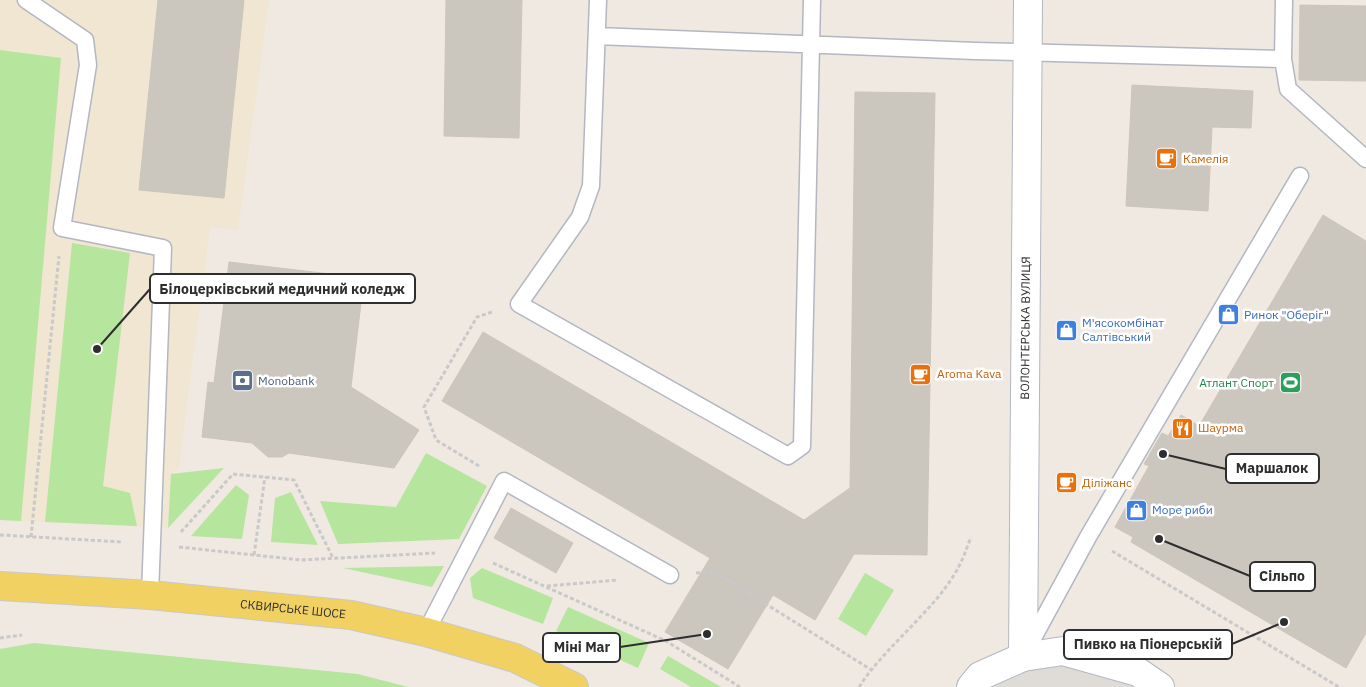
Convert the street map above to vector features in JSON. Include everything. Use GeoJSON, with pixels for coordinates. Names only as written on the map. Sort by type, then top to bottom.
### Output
{"type":"FeatureCollection","features":[{"type":"Feature","properties":{"kind":"main road","name":"СКВИРСЬКЕ ШОСЕ"},"geometry":{"type":"LineString","coordinates":[[0,586],[150,595],[351,615],[426,632],[515,658],[574,687]]}},
{"type":"Feature","properties":{"kind":"street","name":"ВОЛОНТЕРСЬКА ВУЛИЦЯ"},"geometry":{"type":"LineString","coordinates":[[1023,657],[1028,0]]}},
{"type":"Feature","properties":{"kind":"street"},"geometry":{"type":"LineString","coordinates":[[971,687],[980,676],[1023,657],[1063,651],[1138,672],[1160,687]]}},
{"type":"Feature","properties":{"kind":"lane"},"geometry":{"type":"LineString","coordinates":[[26,0],[85,40],[88,65],[62,228],[163,248],[150,595]]}},
{"type":"Feature","properties":{"kind":"lane"},"geometry":{"type":"LineString","coordinates":[[598,0],[591,186],[580,217],[519,304],[788,456],[802,446],[812,0]]}},
{"type":"Feature","properties":{"kind":"lane"},"geometry":{"type":"LineString","coordinates":[[1284,0],[1283,59],[1288,89],[1366,159]]}},
{"type":"Feature","properties":{"kind":"lane"},"geometry":{"type":"LineString","coordinates":[[597,36],[1027,52],[1283,59]]}},
{"type":"Feature","properties":{"kind":"lane"},"geometry":{"type":"LineString","coordinates":[[1023,657],[1088,537],[1300,176]]}},
{"type":"Feature","properties":{"kind":"lane"},"geometry":{"type":"LineString","coordinates":[[426,632],[504,481],[670,576]]}},
{"type":"Feature","properties":{"kind":"path"},"geometry":{"type":"LineString","coordinates":[[31,537],[62,228]]}},
{"type":"Feature","properties":{"kind":"path"},"geometry":{"type":"LineString","coordinates":[[504,481],[436,440],[424,407],[477,316],[519,304]]}},
{"type":"Feature","properties":{"kind":"path"},"geometry":{"type":"LineString","coordinates":[[175,539],[233,474],[294,480],[333,558]]}},
{"type":"Feature","properties":{"kind":"path"},"geometry":{"type":"LineString","coordinates":[[254,555],[266,477]]}},
{"type":"Feature","properties":{"kind":"path"},"geometry":{"type":"LineString","coordinates":[[858,687],[870,669],[940,593],[959,567],[971,537]]}},
{"type":"Feature","properties":{"kind":"path"},"geometry":{"type":"LineString","coordinates":[[1088,537],[1339,687]]}},
{"type":"Feature","properties":{"kind":"path"},"geometry":{"type":"LineString","coordinates":[[301,560],[468,551],[666,641],[740,687]]}},
{"type":"Feature","properties":{"kind":"path"},"geometry":{"type":"LineString","coordinates":[[713,572],[870,669]]}},
{"type":"Feature","properties":{"kind":"path"},"geometry":{"type":"LineString","coordinates":[[0,638],[22,635]]}},
{"type":"Feature","properties":{"kind":"shaded area"},"geometry":{"type":"Polygon","coordinates":[[[0,0],[269,0],[238,230],[210,227],[179,468],[171,474],[168,528],[0,520],[0,0]]]}},
{"type":"Feature","properties":{"kind":"shaded area"},"geometry":{"type":"Polygon","coordinates":[[[1063,651],[1160,687],[971,687],[1063,651]]]}},
{"type":"Feature","properties":{"kind":"green space"},"geometry":{"type":"Polygon","coordinates":[[[0,50],[61,58],[21,521],[0,520],[0,50]]]}},
{"type":"Feature","properties":{"kind":"green space"},"geometry":{"type":"Polygon","coordinates":[[[72,243],[130,253],[103,486],[130,493],[137,526],[45,522],[72,243]]]}},
{"type":"Feature","properties":{"kind":"green space"},"geometry":{"type":"Polygon","coordinates":[[[426,453],[487,486],[459,539],[338,544],[320,501],[396,507],[426,453]]]}},
{"type":"Feature","properties":{"kind":"green space"},"geometry":{"type":"Polygon","coordinates":[[[224,468],[168,528],[171,474],[224,468]]]}},
{"type":"Feature","properties":{"kind":"green space"},"geometry":{"type":"Polygon","coordinates":[[[236,485],[249,495],[242,539],[191,536],[236,485]]]}},
{"type":"Feature","properties":{"kind":"green space"},"geometry":{"type":"Polygon","coordinates":[[[291,492],[318,545],[271,542],[275,498],[291,492]]]}},
{"type":"Feature","properties":{"kind":"green space"},"geometry":{"type":"Polygon","coordinates":[[[444,566],[432,587],[343,568],[444,566]]]}},
{"type":"Feature","properties":{"kind":"green space"},"geometry":{"type":"Polygon","coordinates":[[[482,568],[553,598],[543,624],[473,598],[470,578],[482,568]]]}},
{"type":"Feature","properties":{"kind":"green space"},"geometry":{"type":"Polygon","coordinates":[[[865,573],[894,590],[866,636],[838,619],[865,573]]]}},
{"type":"Feature","properties":{"kind":"green space"},"geometry":{"type":"Polygon","coordinates":[[[568,607],[649,643],[638,668],[556,631],[568,607]]]}},
{"type":"Feature","properties":{"kind":"green space"},"geometry":{"type":"Polygon","coordinates":[[[34,643],[358,674],[408,687],[0,687],[0,649],[34,643]]]}},
{"type":"Feature","properties":{"kind":"green space"},"geometry":{"type":"Polygon","coordinates":[[[668,656],[721,687],[691,687],[660,669],[668,656]]]}},
{"type":"Feature","properties":{"kind":"building"},"geometry":{"type":"Polygon","coordinates":[[[158,0],[244,0],[224,198],[139,190],[158,0]]]}},
{"type":"Feature","properties":{"kind":"building"},"geometry":{"type":"Polygon","coordinates":[[[446,0],[522,0],[519,138],[444,136],[446,0]]]}},
{"type":"Feature","properties":{"kind":"building"},"geometry":{"type":"Polygon","coordinates":[[[1300,5],[1366,6],[1366,81],[1299,80],[1300,5]]]}},
{"type":"Feature","properties":{"kind":"building"},"geometry":{"type":"Polygon","coordinates":[[[1132,85],[1253,91],[1251,128],[1212,127],[1208,211],[1126,206],[1132,85]]]}},
{"type":"Feature","properties":{"kind":"building"},"geometry":{"type":"Polygon","coordinates":[[[855,92],[935,93],[927,555],[854,554],[815,620],[773,595],[728,669],[665,632],[710,558],[442,401],[483,332],[804,520],[850,488],[855,92]]]}},
{"type":"Feature","properties":{"kind":"building"},"geometry":{"type":"Polygon","coordinates":[[[1323,215],[1366,241],[1366,633],[1346,668],[1131,542],[1133,537],[1115,527],[1149,466],[1144,464],[1162,433],[1168,436],[1181,415],[1199,426],[1323,215]]]}},
{"type":"Feature","properties":{"kind":"building"},"geometry":{"type":"Polygon","coordinates":[[[229,262],[364,278],[351,387],[419,430],[394,468],[289,453],[282,457],[268,457],[252,443],[202,437],[208,382],[214,383],[229,262]]]}},
{"type":"Feature","properties":{"kind":"building"},"geometry":{"type":"Polygon","coordinates":[[[511,508],[573,543],[556,573],[494,538],[511,508]]]}},
{"type":"Feature","properties":{"kind":"place","name":"Камелія"},"geometry":{"type":"Point","coordinates":[1167,159]}},
{"type":"Feature","properties":{"kind":"place","name":"Ринок \"Оберіг\""},"geometry":{"type":"Point","coordinates":[1228,315]}},
{"type":"Feature","properties":{"kind":"place","name":"М'ясокомбінат Салтівський"},"geometry":{"type":"Point","coordinates":[1066,330]}},
{"type":"Feature","properties":{"kind":"place","name":"Білоцерківський медичний коледж"},"geometry":{"type":"Point","coordinates":[97,349]}},
{"type":"Feature","properties":{"kind":"place","name":"Aroma Kava"},"geometry":{"type":"Point","coordinates":[921,374]}},
{"type":"Feature","properties":{"kind":"place","name":"Monobank"},"geometry":{"type":"Point","coordinates":[242,381]}},
{"type":"Feature","properties":{"kind":"place","name":"Атлант Спорт"},"geometry":{"type":"Point","coordinates":[1290,383]}},
{"type":"Feature","properties":{"kind":"place","name":"Шаурма"},"geometry":{"type":"Point","coordinates":[1182,428]}},
{"type":"Feature","properties":{"kind":"place","name":"Маршалок"},"geometry":{"type":"Point","coordinates":[1163,454]}},
{"type":"Feature","properties":{"kind":"place","name":"Діліжанс"},"geometry":{"type":"Point","coordinates":[1066,483]}},
{"type":"Feature","properties":{"kind":"place","name":"Море риби"},"geometry":{"type":"Point","coordinates":[1136,510]}},
{"type":"Feature","properties":{"kind":"place","name":"Сільпо"},"geometry":{"type":"Point","coordinates":[1159,539]}},
{"type":"Feature","properties":{"kind":"place","name":"Пивко на Піонерській"},"geometry":{"type":"Point","coordinates":[1284,622]}},
{"type":"Feature","properties":{"kind":"place","name":"Міні Mar"},"geometry":{"type":"Point","coordinates":[707,634]}}]}
